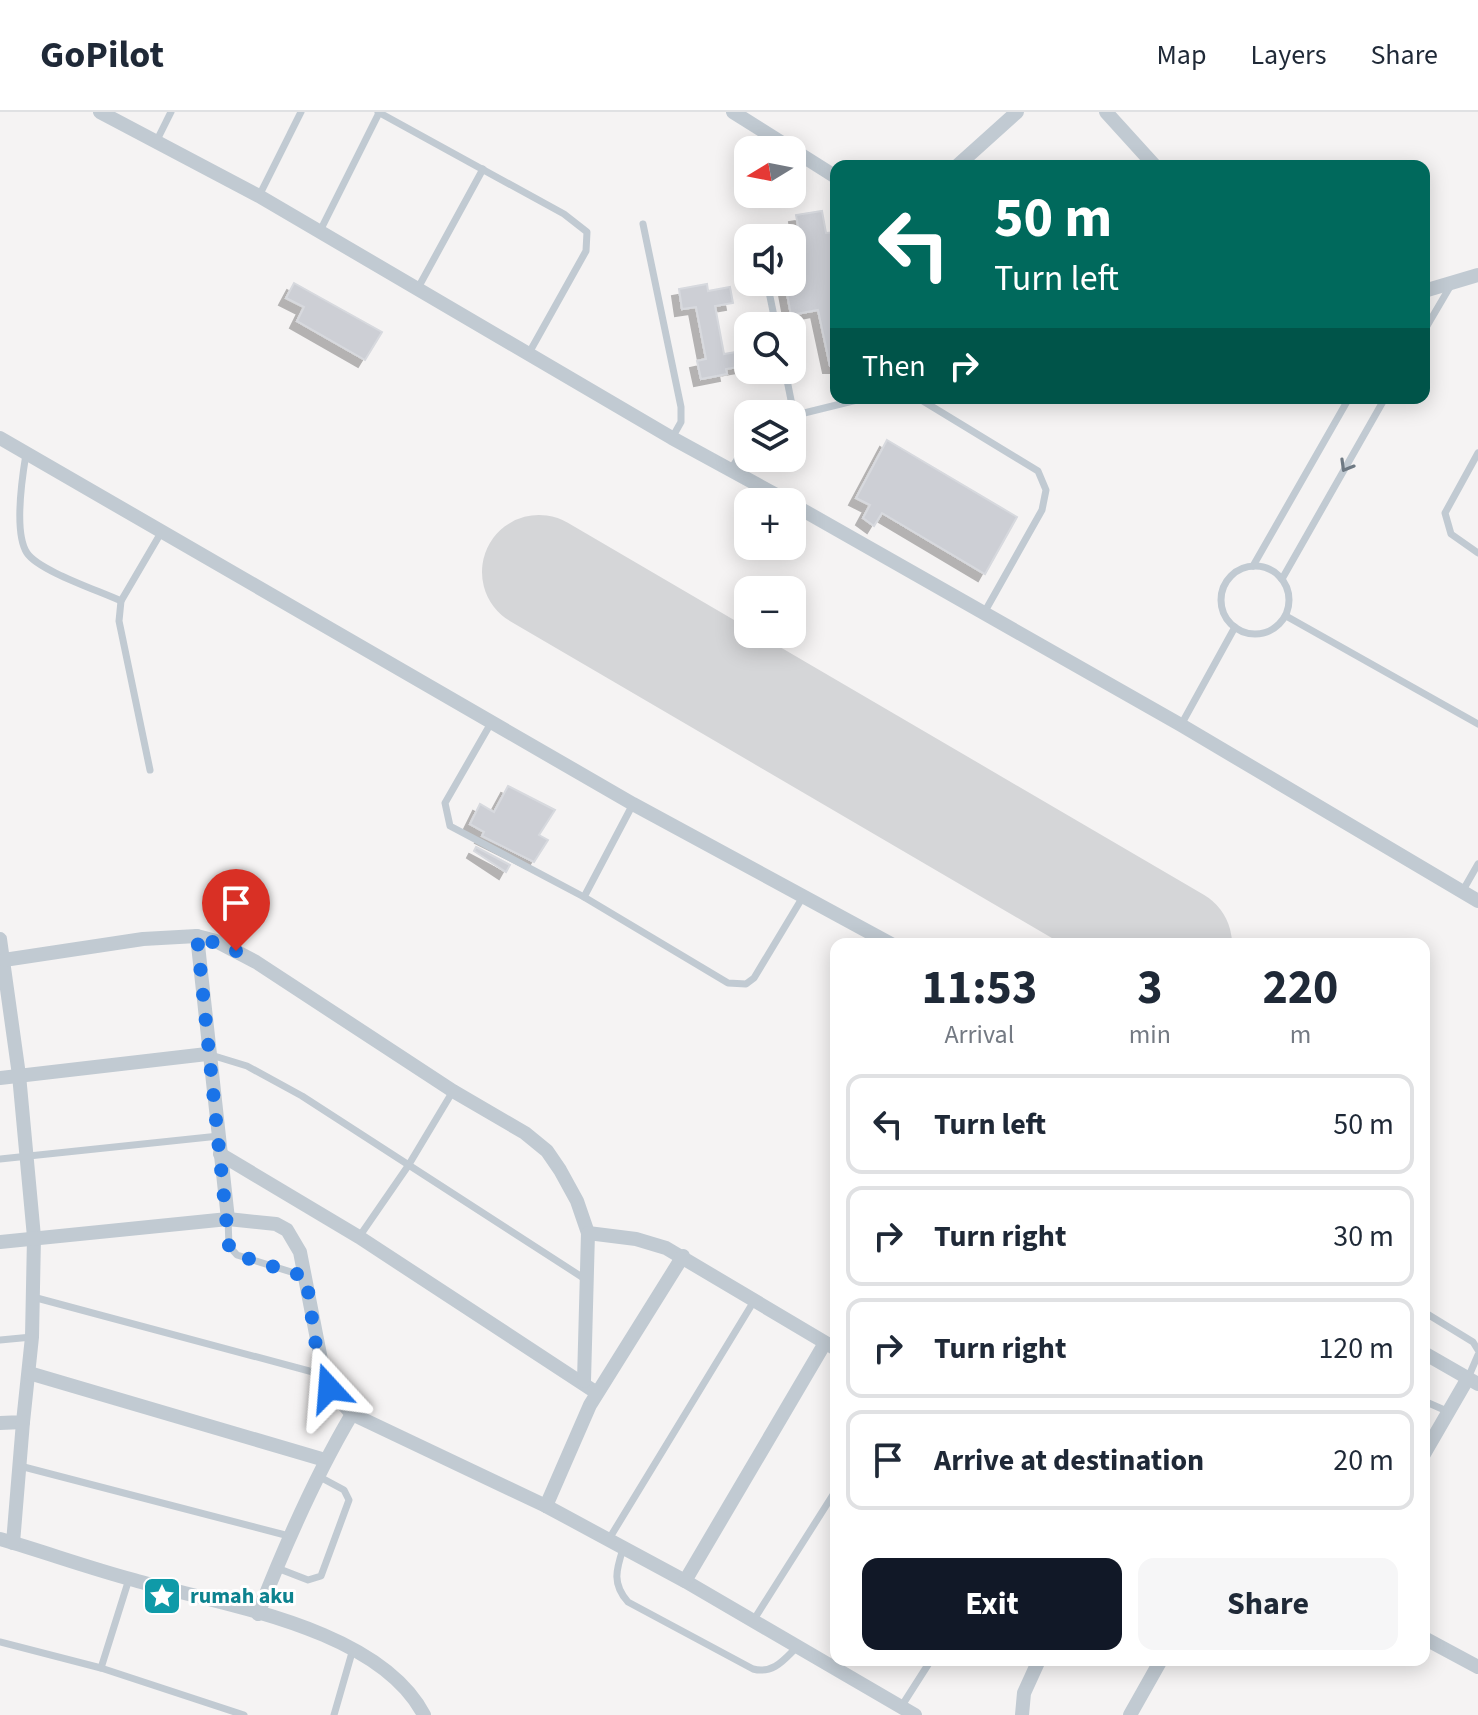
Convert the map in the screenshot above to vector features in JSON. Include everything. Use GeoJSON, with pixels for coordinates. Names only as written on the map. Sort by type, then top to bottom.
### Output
{"type":"FeatureCollection","features":[{"type":"Feature","properties":{"kind":"street"},"geometry":{"type":"LineString","coordinates":[[100,112],[259,196],[672,438],[764,488]]}},
{"type":"Feature","properties":{"kind":"street"},"geometry":{"type":"LineString","coordinates":[[733,112],[830,173]]}},
{"type":"Feature","properties":{"kind":"street"},"geometry":{"type":"LineString","coordinates":[[964,160],[1017,112]]}},
{"type":"Feature","properties":{"kind":"street"},"geometry":{"type":"LineString","coordinates":[[1106,112],[1150,160]]}},
{"type":"Feature","properties":{"kind":"street"},"geometry":{"type":"LineString","coordinates":[[1430,289],[1478,275]]}},
{"type":"Feature","properties":{"kind":"street"},"geometry":{"type":"LineString","coordinates":[[0,438],[163,529],[633,804],[804,894],[879,938]]}},
{"type":"Feature","properties":{"kind":"street"},"geometry":{"type":"LineString","coordinates":[[806,512],[1181,725],[1478,901]]}},
{"type":"Feature","properties":{"kind":"street"},"geometry":{"type":"LineString","coordinates":[[197,936],[207,1054],[228,1219]]}},
{"type":"Feature","properties":{"kind":"street"},"geometry":{"type":"LineString","coordinates":[[4,960],[143,939],[197,936],[256,962],[453,1091],[525,1133],[547,1151],[577,1201],[588,1233],[584,1381]]}},
{"type":"Feature","properties":{"kind":"street"},"geometry":{"type":"LineString","coordinates":[[0,939],[4,960],[4,995],[19,1075],[34,1237],[29,1373],[20,1466],[7,1541],[129,1579],[258,1614],[353,1649],[402,1682],[424,1715]]}},
{"type":"Feature","properties":{"kind":"street"},"geometry":{"type":"LineString","coordinates":[[0,1078],[207,1054]]}},
{"type":"Feature","properties":{"kind":"street"},"geometry":{"type":"LineString","coordinates":[[220,1154],[359,1237],[584,1381],[597,1393]]}},
{"type":"Feature","properties":{"kind":"street"},"geometry":{"type":"LineString","coordinates":[[0,1242],[228,1219],[266,1221],[287,1230],[300,1252],[317,1353],[324,1375],[329,1388],[352,1414],[546,1506],[685,1581],[796,1648],[830,1660]]}},
{"type":"Feature","properties":{"kind":"street"},"geometry":{"type":"LineString","coordinates":[[588,1233],[649,1242],[683,1256],[830,1345]]}},
{"type":"Feature","properties":{"kind":"street"},"geometry":{"type":"LineString","coordinates":[[546,1506],[597,1393],[683,1256]]}},
{"type":"Feature","properties":{"kind":"street"},"geometry":{"type":"LineString","coordinates":[[685,1581],[830,1348]]}},
{"type":"Feature","properties":{"kind":"street"},"geometry":{"type":"LineString","coordinates":[[1430,1356],[1473,1381],[1430,1444]]}},
{"type":"Feature","properties":{"kind":"street"},"geometry":{"type":"LineString","coordinates":[[29,1373],[325,1460]]}},
{"type":"Feature","properties":{"kind":"street"},"geometry":{"type":"LineString","coordinates":[[258,1614],[289,1536],[325,1460],[352,1414]]}},
{"type":"Feature","properties":{"kind":"street"},"geometry":{"type":"LineString","coordinates":[[0,1423],[23,1422]]}},
{"type":"Feature","properties":{"kind":"street"},"geometry":{"type":"LineString","coordinates":[[1430,1641],[1478,1667]]}},
{"type":"Feature","properties":{"kind":"street"},"geometry":{"type":"LineString","coordinates":[[840,1666],[908,1711]]}},
{"type":"Feature","properties":{"kind":"street"},"geometry":{"type":"LineString","coordinates":[[1022,1715],[1027,1686],[1036,1666]]}},
{"type":"Feature","properties":{"kind":"street"},"geometry":{"type":"LineString","coordinates":[[1130,1715],[1158,1666]]}},
{"type":"Feature","properties":{"kind":"lane"},"geometry":{"type":"LineString","coordinates":[[156,142],[171,112]]}},
{"type":"Feature","properties":{"kind":"lane"},"geometry":{"type":"LineString","coordinates":[[259,196],[301,112]]}},
{"type":"Feature","properties":{"kind":"lane"},"geometry":{"type":"LineString","coordinates":[[320,231],[378,112],[575,222],[589,239],[586,251],[528,353]]}},
{"type":"Feature","properties":{"kind":"lane"},"geometry":{"type":"LineString","coordinates":[[418,288],[483,169]]}},
{"type":"Feature","properties":{"kind":"lane"},"geometry":{"type":"LineString","coordinates":[[643,224],[681,407],[681,422],[672,438]]}},
{"type":"Feature","properties":{"kind":"lane"},"geometry":{"type":"LineString","coordinates":[[1430,321],[1452,283]]}},
{"type":"Feature","properties":{"kind":"lane"},"geometry":{"type":"LineString","coordinates":[[806,413],[841,404]]}},
{"type":"Feature","properties":{"kind":"lane"},"geometry":{"type":"LineString","coordinates":[[928,404],[1038,471],[1046,490],[1042,510],[984,613]]}},
{"type":"Feature","properties":{"kind":"lane"},"geometry":{"type":"LineString","coordinates":[[1253,566],[1346,404]]}},
{"type":"Feature","properties":{"kind":"lane"},"geometry":{"type":"LineString","coordinates":[[1282,579],[1381,404]]}},
{"type":"Feature","properties":{"kind":"lane"},"geometry":{"type":"LineString","coordinates":[[27,452],[21,495],[25,550],[42,564],[121,601]]}},
{"type":"Feature","properties":{"kind":"lane"},"geometry":{"type":"LineString","coordinates":[[1478,453],[1445,513],[1451,534],[1478,553]]}},
{"type":"Feature","properties":{"kind":"lane"},"geometry":{"type":"LineString","coordinates":[[731,469],[734,464]]}},
{"type":"Feature","properties":{"kind":"lane"},"geometry":{"type":"LineString","coordinates":[[150,770],[119,621],[121,601],[163,529]]}},
{"type":"Feature","properties":{"kind":"lane"},"geometry":{"type":"LineString","coordinates":[[1253,566],[1274,571],[1282,579],[1290,604],[1280,624],[1263,634],[1253,635],[1235,627],[1225,615],[1223,590],[1237,571],[1253,566]]}},
{"type":"Feature","properties":{"kind":"lane"},"geometry":{"type":"LineString","coordinates":[[1286,616],[1478,724]]}},
{"type":"Feature","properties":{"kind":"lane"},"geometry":{"type":"LineString","coordinates":[[1181,725],[1235,627]]}},
{"type":"Feature","properties":{"kind":"lane"},"geometry":{"type":"LineString","coordinates":[[493,721],[445,803],[450,826],[584,897],[735,985],[746,984],[754,978],[804,894]]}},
{"type":"Feature","properties":{"kind":"lane"},"geometry":{"type":"LineString","coordinates":[[584,897],[633,804]]}},
{"type":"Feature","properties":{"kind":"lane"},"geometry":{"type":"LineString","coordinates":[[1462,892],[1478,864]]}},
{"type":"Feature","properties":{"kind":"lane"},"geometry":{"type":"LineString","coordinates":[[207,1054],[262,1073],[585,1279]]}},
{"type":"Feature","properties":{"kind":"lane"},"geometry":{"type":"LineString","coordinates":[[359,1237],[408,1166],[453,1091]]}},
{"type":"Feature","properties":{"kind":"lane"},"geometry":{"type":"LineString","coordinates":[[0,1159],[219,1136]]}},
{"type":"Feature","properties":{"kind":"lane"},"geometry":{"type":"LineString","coordinates":[[228,1219],[229,1246],[237,1255],[306,1277]]}},
{"type":"Feature","properties":{"kind":"lane"},"geometry":{"type":"LineString","coordinates":[[33,1297],[324,1375]]}},
{"type":"Feature","properties":{"kind":"lane"},"geometry":{"type":"LineString","coordinates":[[607,1541],[754,1301]]}},
{"type":"Feature","properties":{"kind":"lane"},"geometry":{"type":"LineString","coordinates":[[1430,1316],[1473,1342],[1478,1352],[1473,1381]]}},
{"type":"Feature","properties":{"kind":"lane"},"geometry":{"type":"LineString","coordinates":[[0,1340],[32,1337]]}},
{"type":"Feature","properties":{"kind":"lane"},"geometry":{"type":"LineString","coordinates":[[1430,1404],[1449,1412]]}},
{"type":"Feature","properties":{"kind":"lane"},"geometry":{"type":"LineString","coordinates":[[20,1466],[289,1536]]}},
{"type":"Feature","properties":{"kind":"lane"},"geometry":{"type":"LineString","coordinates":[[277,1568],[308,1580],[321,1576],[349,1500],[344,1490],[318,1476]]}},
{"type":"Feature","properties":{"kind":"lane"},"geometry":{"type":"LineString","coordinates":[[753,1621],[830,1499]]}},
{"type":"Feature","properties":{"kind":"lane"},"geometry":{"type":"LineString","coordinates":[[623,1549],[615,1572],[617,1584],[628,1602],[753,1669],[762,1671],[779,1666],[796,1648]]}},
{"type":"Feature","properties":{"kind":"lane"},"geometry":{"type":"LineString","coordinates":[[101,1668],[129,1579]]}},
{"type":"Feature","properties":{"kind":"lane"},"geometry":{"type":"LineString","coordinates":[[0,1642],[101,1668],[244,1715]]}},
{"type":"Feature","properties":{"kind":"lane"},"geometry":{"type":"LineString","coordinates":[[334,1715],[353,1649]]}},
{"type":"Feature","properties":{"kind":"lane"},"geometry":{"type":"LineString","coordinates":[[908,1711],[928,1666]]}},
{"type":"Feature","properties":{"kind":"building"},"geometry":{"type":"Polygon","coordinates":[[[822,211],[826,233],[830,233],[830,366],[818,310],[790,312],[787,296],[806,296],[806,224],[798,224],[796,215],[822,211]]]}},
{"type":"Feature","properties":{"kind":"building"},"geometry":{"type":"Polygon","coordinates":[[[294,283],[382,332],[365,360],[297,321],[304,307],[286,298],[294,283]]]}},
{"type":"Feature","properties":{"kind":"building"},"geometry":{"type":"Polygon","coordinates":[[[707,284],[708,291],[730,287],[733,303],[715,306],[724,354],[734,352],[734,368],[726,369],[727,374],[701,379],[697,361],[706,359],[696,307],[682,309],[679,289],[707,284]]]}},
{"type":"Feature","properties":{"kind":"building"},"geometry":{"type":"Polygon","coordinates":[[[887,440],[1017,517],[985,574],[882,513],[874,526],[863,518],[870,505],[856,498],[887,440]]]}},
{"type":"Feature","properties":{"kind":"building"},"geometry":{"type":"Polygon","coordinates":[[[508,786],[555,810],[539,835],[548,840],[534,862],[482,836],[484,832],[470,824],[480,804],[494,812],[508,786]]]}},
{"type":"Feature","properties":{"kind":"building"},"geometry":{"type":"Polygon","coordinates":[[[476,847],[510,865],[506,872],[474,851],[476,847]]]}},
{"type":"Feature","properties":{"kind":"runway"},"geometry":{"type":"LineString","coordinates":[[539,572],[1165,938]]}},
{"type":"Feature","properties":{"kind":"place","name":"rumah aku"},"geometry":{"type":"Point","coordinates":[162,1596]}},
{"type":"Feature","properties":{"kind":"route"},"geometry":{"type":"LineString","coordinates":[[236,951],[197,936],[229,1246],[237,1255],[306,1277],[317,1353],[329,1388]]}}]}
